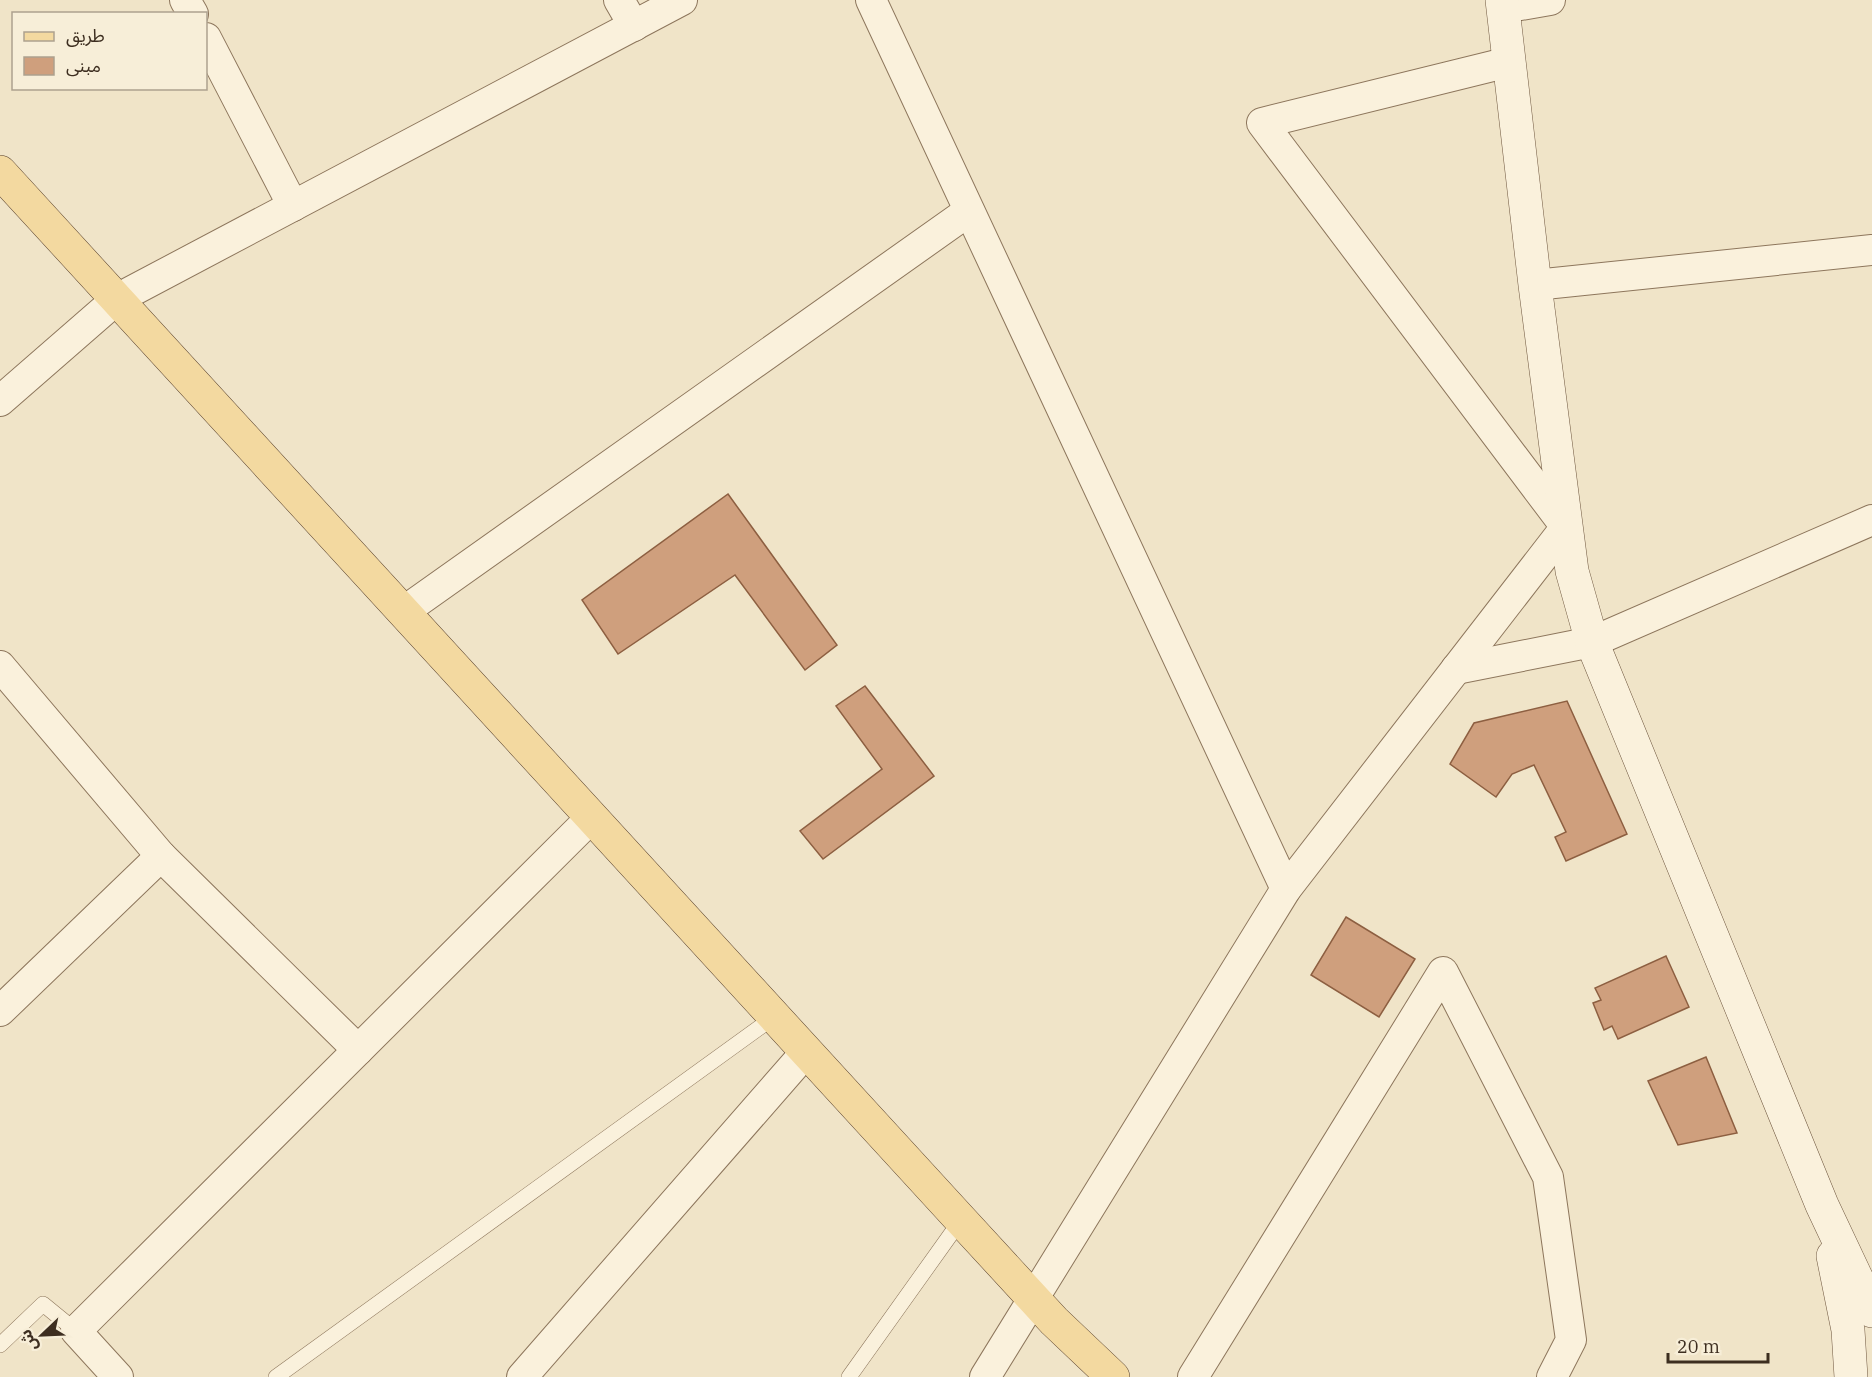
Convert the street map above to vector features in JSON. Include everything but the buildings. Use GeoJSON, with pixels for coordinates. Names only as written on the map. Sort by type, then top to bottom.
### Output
{"type":"FeatureCollection","features":[{"type":"Feature","properties":{"kind":"main road"},"geometry":{"type":"LineString","coordinates":[[1503,4],[1535,285],[1572,571],[1592,642],[1822,1204],[1872,1311]]}},
{"type":"Feature","properties":{"kind":"main road"},"geometry":{"type":"LineString","coordinates":[[0,172],[1054,1321],[1113,1377]]}},
{"type":"Feature","properties":{"kind":"main road"},"geometry":{"type":"LineString","coordinates":[[1822,1204],[1848,1330],[1851,1377]]}},
{"type":"Feature","properties":{"kind":"street"},"geometry":{"type":"LineString","coordinates":[[619,0],[634,26]]}},
{"type":"Feature","properties":{"kind":"street"},"geometry":{"type":"LineString","coordinates":[[0,401],[117,299],[682,0]]}},
{"type":"Feature","properties":{"kind":"street"},"geometry":{"type":"LineString","coordinates":[[871,0],[1286,889]]}},
{"type":"Feature","properties":{"kind":"street"},"geometry":{"type":"LineString","coordinates":[[1503,4],[1550,0]]}},
{"type":"Feature","properties":{"kind":"street"},"geometry":{"type":"LineString","coordinates":[[207,40],[293,206]]}},
{"type":"Feature","properties":{"kind":"street"},"geometry":{"type":"LineString","coordinates":[[985,1377],[1286,889],[1566,527],[1262,123],[1509,62]]}},
{"type":"Feature","properties":{"kind":"street"},"geometry":{"type":"LineString","coordinates":[[403,612],[969,211]]}},
{"type":"Feature","properties":{"kind":"street"},"geometry":{"type":"LineString","coordinates":[[1535,285],[1872,250]]}},
{"type":"Feature","properties":{"kind":"street"},"geometry":{"type":"LineString","coordinates":[[1456,669],[1592,642],[1872,519]]}},
{"type":"Feature","properties":{"kind":"street"},"geometry":{"type":"LineString","coordinates":[[0,666],[161,856],[358,1050]]}},
{"type":"Feature","properties":{"kind":"street"},"geometry":{"type":"LineString","coordinates":[[118,1377],[76,1331],[592,817]]}},
{"type":"Feature","properties":{"kind":"street"},"geometry":{"type":"LineString","coordinates":[[0,1011],[161,856]]}},
{"type":"Feature","properties":{"kind":"street"},"geometry":{"type":"LineString","coordinates":[[1193,1377],[1443,972],[1548,1177],[1570,1340],[1552,1377]]}},
{"type":"Feature","properties":{"kind":"street"},"geometry":{"type":"LineString","coordinates":[[522,1377],[806,1052]]}},
{"type":"Feature","properties":{"kind":"lane"},"geometry":{"type":"LineString","coordinates":[[276,1377],[774,1017]]}},
{"type":"Feature","properties":{"kind":"lane"},"geometry":{"type":"LineString","coordinates":[[849,1377],[961,1220]]}},
{"type":"Feature","properties":{"kind":"lane"},"geometry":{"type":"LineString","coordinates":[[0,1345],[43,1304],[76,1331]]}}]}
